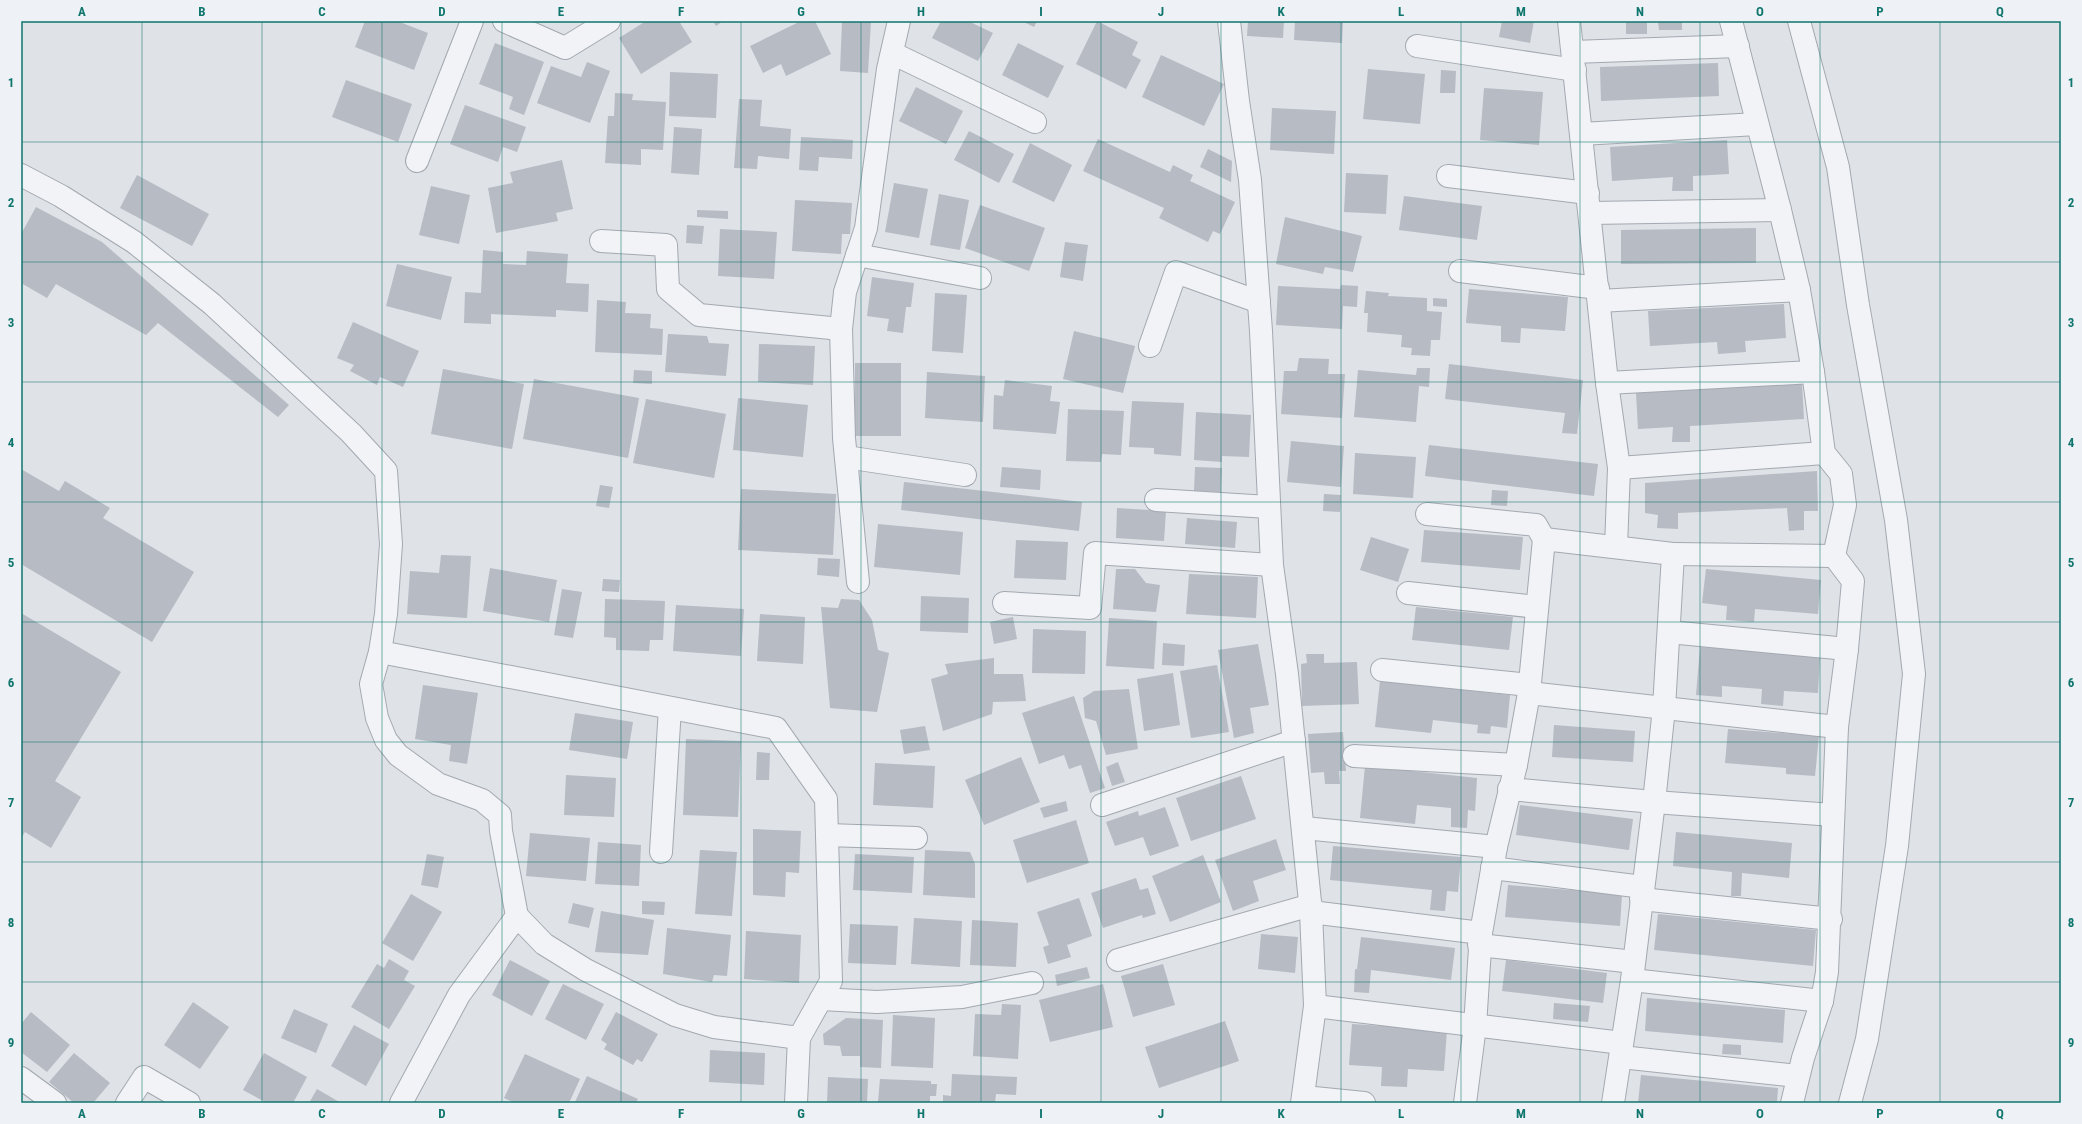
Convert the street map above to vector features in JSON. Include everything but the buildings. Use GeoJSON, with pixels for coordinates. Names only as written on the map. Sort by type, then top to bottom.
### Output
{"type":"FeatureCollection","features":[{"type":"Feature","properties":{"kind":"street"},"geometry":{"type":"LineString","coordinates":[[417,160],[472,21]]}},
{"type":"Feature","properties":{"kind":"street"},"geometry":{"type":"LineString","coordinates":[[504,21],[565,48],[609,21]]}},
{"type":"Feature","properties":{"kind":"street"},"geometry":{"type":"LineString","coordinates":[[858,582],[846,457],[841,329],[845,292],[866,228],[892,53],[899,21]]}},
{"type":"Feature","properties":{"kind":"street"},"geometry":{"type":"LineString","coordinates":[[1229,21],[1238,101],[1250,180],[1259,302],[1272,565],[1304,828],[1311,909],[1314,1006],[1303,1100],[1364,1103]]}},
{"type":"Feature","properties":{"kind":"street"},"geometry":{"type":"LineString","coordinates":[[1570,21],[1607,383],[1619,468],[1616,547]]}},
{"type":"Feature","properties":{"kind":"street"},"geometry":{"type":"LineString","coordinates":[[1731,21],[1799,290],[1813,372],[1824,453],[1841,474],[1845,505],[1834,556],[1853,581],[1847,649],[1837,727],[1833,815],[1831,920],[1827,972],[1822,1001],[1798,1076],[1792,1103]]}},
{"type":"Feature","properties":{"kind":"street"},"geometry":{"type":"LineString","coordinates":[[1799,21],[1838,168],[1858,305],[1896,520],[1914,674],[1897,846],[1867,1039],[1850,1103]]}},
{"type":"Feature","properties":{"kind":"street"},"geometry":{"type":"LineString","coordinates":[[1417,46],[1574,61],[1738,46]]}},
{"type":"Feature","properties":{"kind":"street"},"geometry":{"type":"LineString","coordinates":[[892,53],[1035,122]]}},
{"type":"Feature","properties":{"kind":"street"},"geometry":{"type":"LineString","coordinates":[[1581,134],[1757,124]]}},
{"type":"Feature","properties":{"kind":"street"},"geometry":{"type":"LineString","coordinates":[[21,175],[61,196],[134,242],[212,304],[352,433],[386,471],[391,544],[386,614],[380,652],[371,684],[377,718],[386,740],[398,756],[438,784],[482,800],[500,815],[501,831],[517,916],[544,944],[586,970],[675,1015],[714,1027],[799,1038]]}},
{"type":"Feature","properties":{"kind":"street"},"geometry":{"type":"LineString","coordinates":[[1448,176],[1589,203],[1780,210]]}},
{"type":"Feature","properties":{"kind":"street"},"geometry":{"type":"LineString","coordinates":[[601,241],[666,245],[668,289],[699,314],[841,329]]}},
{"type":"Feature","properties":{"kind":"street"},"geometry":{"type":"LineString","coordinates":[[857,255],[980,278]]}},
{"type":"Feature","properties":{"kind":"street"},"geometry":{"type":"LineString","coordinates":[[1150,346],[1176,272],[1259,302]]}},
{"type":"Feature","properties":{"kind":"street"},"geometry":{"type":"LineString","coordinates":[[1460,272],[1598,294],[1799,290]]}},
{"type":"Feature","properties":{"kind":"street"},"geometry":{"type":"LineString","coordinates":[[1607,383],[1813,372]]}},
{"type":"Feature","properties":{"kind":"street"},"geometry":{"type":"LineString","coordinates":[[1619,468],[1824,453]]}},
{"type":"Feature","properties":{"kind":"street"},"geometry":{"type":"LineString","coordinates":[[846,457],[965,475]]}},
{"type":"Feature","properties":{"kind":"street"},"geometry":{"type":"LineString","coordinates":[[1156,500],[1269,507]]}},
{"type":"Feature","properties":{"kind":"street"},"geometry":{"type":"LineString","coordinates":[[1427,514],[1536,525],[1544,539],[1530,689],[1516,765],[1496,847],[1480,939],[1475,1026],[1465,1103]]}},
{"type":"Feature","properties":{"kind":"street"},"geometry":{"type":"LineString","coordinates":[[1544,539],[1672,554],[1834,556]]}},
{"type":"Feature","properties":{"kind":"street"},"geometry":{"type":"LineString","coordinates":[[1004,603],[1090,608],[1095,553],[1272,565]]}},
{"type":"Feature","properties":{"kind":"street"},"geometry":{"type":"LineString","coordinates":[[1613,1103],[1633,971],[1654,802],[1664,708],[1672,554]]}},
{"type":"Feature","properties":{"kind":"street"},"geometry":{"type":"LineString","coordinates":[[1408,593],[1537,607]]}},
{"type":"Feature","properties":{"kind":"street"},"geometry":{"type":"LineString","coordinates":[[1669,632],[1847,649]]}},
{"type":"Feature","properties":{"kind":"street"},"geometry":{"type":"LineString","coordinates":[[380,652],[776,728],[826,799],[831,981],[799,1038],[796,1103]]}},
{"type":"Feature","properties":{"kind":"street"},"geometry":{"type":"LineString","coordinates":[[1382,670],[1664,708],[1837,727]]}},
{"type":"Feature","properties":{"kind":"street"},"geometry":{"type":"LineString","coordinates":[[661,852],[670,708]]}},
{"type":"Feature","properties":{"kind":"street"},"geometry":{"type":"LineString","coordinates":[[1102,805],[1294,741]]}},
{"type":"Feature","properties":{"kind":"street"},"geometry":{"type":"LineString","coordinates":[[1354,756],[1516,765]]}},
{"type":"Feature","properties":{"kind":"street"},"geometry":{"type":"LineString","coordinates":[[1509,789],[1654,802],[1833,815]]}},
{"type":"Feature","properties":{"kind":"street"},"geometry":{"type":"LineString","coordinates":[[1304,828],[1496,847]]}},
{"type":"Feature","properties":{"kind":"street"},"geometry":{"type":"LineString","coordinates":[[827,835],[916,838]]}},
{"type":"Feature","properties":{"kind":"street"},"geometry":{"type":"LineString","coordinates":[[1492,868],[1642,893],[1831,920]]}},
{"type":"Feature","properties":{"kind":"street"},"geometry":{"type":"LineString","coordinates":[[1118,960],[1311,909],[1480,939],[1633,971],[1822,1001]]}},
{"type":"Feature","properties":{"kind":"street"},"geometry":{"type":"LineString","coordinates":[[401,1103],[459,994],[517,916]]}},
{"type":"Feature","properties":{"kind":"street"},"geometry":{"type":"LineString","coordinates":[[821,999],[877,1002],[962,997],[1032,983]]}},
{"type":"Feature","properties":{"kind":"street"},"geometry":{"type":"LineString","coordinates":[[1314,1006],[1475,1026],[1622,1050],[1798,1076]]}},
{"type":"Feature","properties":{"kind":"street"},"geometry":{"type":"LineString","coordinates":[[127,1103],[144,1077],[189,1103]]}},
{"type":"Feature","properties":{"kind":"street"},"geometry":{"type":"LineString","coordinates":[[21,1078],[55,1103]]}}]}
